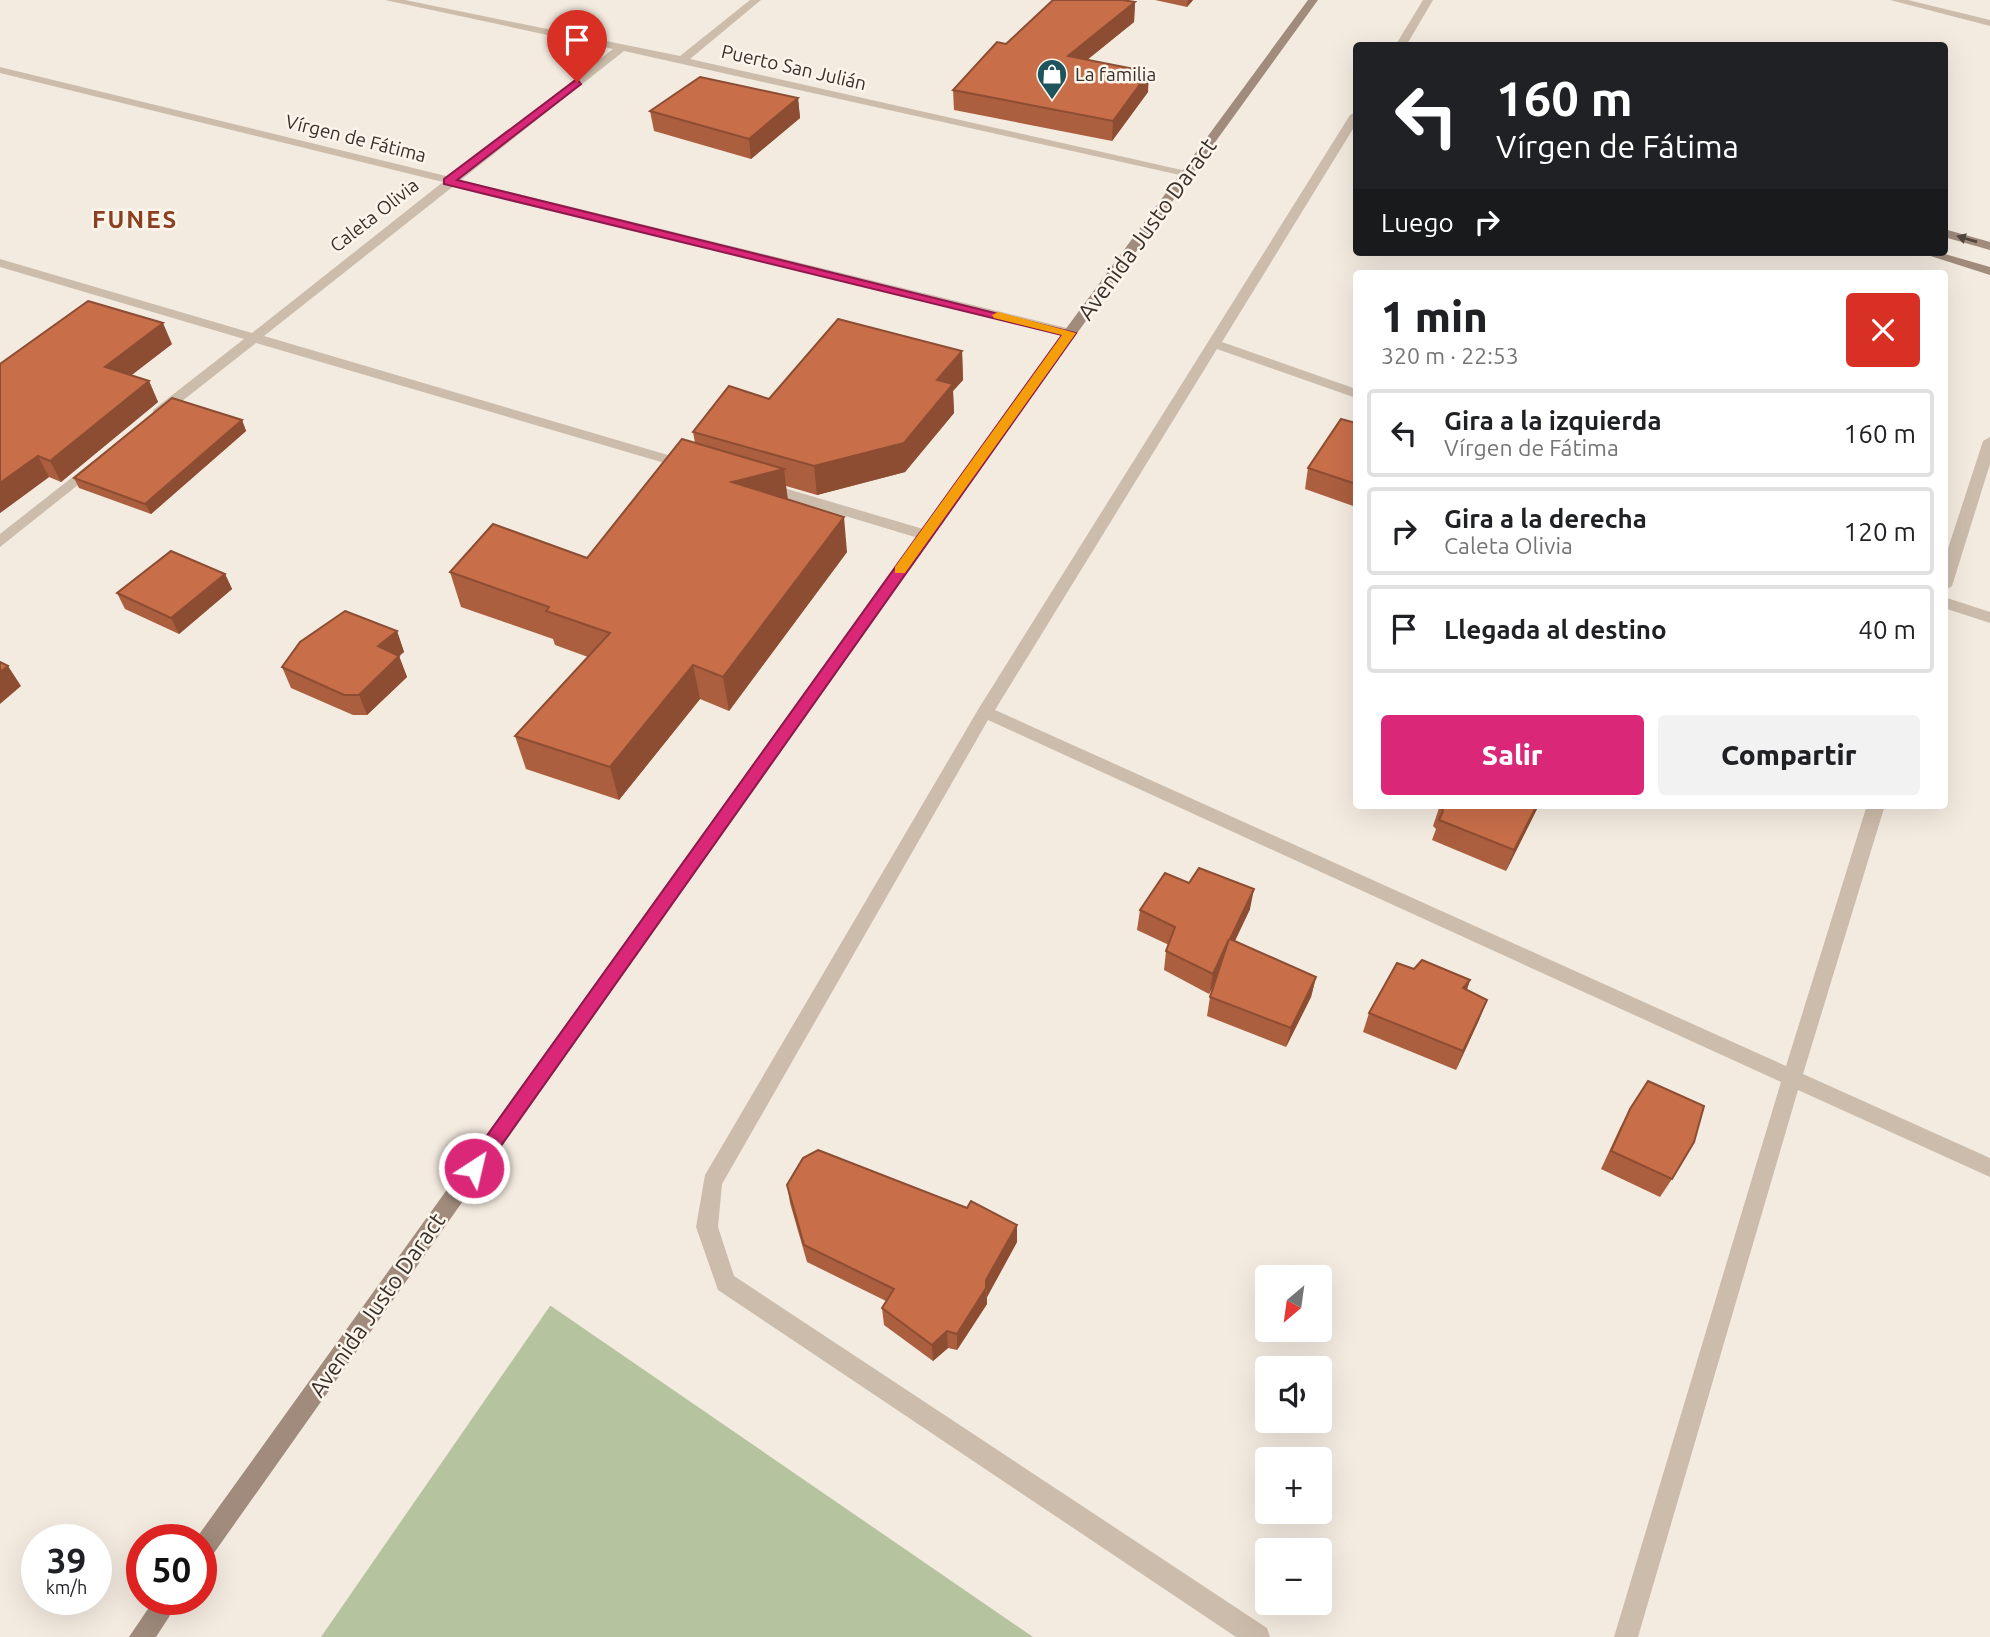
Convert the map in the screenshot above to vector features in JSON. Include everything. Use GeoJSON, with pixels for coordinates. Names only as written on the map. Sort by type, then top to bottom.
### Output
{"type":"FeatureCollection","features":[{"type":"Feature","properties":{"kind":"main road","name":"Avenida Justo Daract"},"geometry":{"type":"LineString","coordinates":[[217,1530],[925,535],[1313,0]]}},
{"type":"Feature","properties":{"kind":"main road"},"geometry":{"type":"LineString","coordinates":[[1948,234],[1990,246]]}},
{"type":"Feature","properties":{"kind":"main road"},"geometry":{"type":"LineString","coordinates":[[1938,256],[1990,271]]}},
{"type":"Feature","properties":{"kind":"main road"},"geometry":{"type":"LineString","coordinates":[[141,1637],[157,1615]]}},
{"type":"Feature","properties":{"kind":"street","name":"Puerto San Julián"},"geometry":{"type":"LineString","coordinates":[[390,0],[682,60],[1189,173]]}},
{"type":"Feature","properties":{"kind":"street"},"geometry":{"type":"LineString","coordinates":[[682,60],[756,0]]}},
{"type":"Feature","properties":{"kind":"street"},"geometry":{"type":"LineString","coordinates":[[1402,42],[1428,0]]}},
{"type":"Feature","properties":{"kind":"street"},"geometry":{"type":"LineString","coordinates":[[1895,0],[1990,23]]}},
{"type":"Feature","properties":{"kind":"street","name":"Caleta Olivia"},"geometry":{"type":"LineString","coordinates":[[148,421],[448,181],[620,49]]}},
{"type":"Feature","properties":{"kind":"street","name":"Vírgen de Fátima"},"geometry":{"type":"LineString","coordinates":[[0,70],[1070,333]]}},
{"type":"Feature","properties":{"kind":"street"},"geometry":{"type":"LineString","coordinates":[[1258,1637],[726,1283],[707,1227],[712,1182],[985,712],[1353,120]]}},
{"type":"Feature","properties":{"kind":"street"},"geometry":{"type":"LineString","coordinates":[[0,263],[701,469]]}},
{"type":"Feature","properties":{"kind":"street"},"geometry":{"type":"LineString","coordinates":[[1215,344],[1353,393]]}},
{"type":"Feature","properties":{"kind":"street"},"geometry":{"type":"LineString","coordinates":[[1948,573],[1990,441]]}},
{"type":"Feature","properties":{"kind":"street"},"geometry":{"type":"LineString","coordinates":[[0,542],[106,455]]}},
{"type":"Feature","properties":{"kind":"street"},"geometry":{"type":"LineString","coordinates":[[753,484],[925,535]]}},
{"type":"Feature","properties":{"kind":"street"},"geometry":{"type":"LineString","coordinates":[[1948,603],[1990,618]]}},
{"type":"Feature","properties":{"kind":"street"},"geometry":{"type":"LineString","coordinates":[[985,712],[1990,1168]]}},
{"type":"Feature","properties":{"kind":"street"},"geometry":{"type":"LineString","coordinates":[[1626,1637],[1792,1077],[1875,809]]}},
{"type":"Feature","properties":{"kind":"green space"},"geometry":{"type":"Polygon","coordinates":[[[551,1306],[1033,1637],[321,1637],[551,1306]]]}},
{"type":"Feature","properties":{"kind":"building"},"geometry":{"type":"Polygon","coordinates":[[[1053,0],[1135,2],[1068,56],[1149,72],[1113,121],[953,90],[997,42],[1006,44],[1053,0]]]}},
{"type":"Feature","properties":{"kind":"building"},"geometry":{"type":"Polygon","coordinates":[[[700,77],[798,98],[749,139],[650,111],[700,77]]]}},
{"type":"Feature","properties":{"kind":"building"},"geometry":{"type":"Polygon","coordinates":[[[88,301],[163,323],[105,367],[149,381],[50,461],[38,456],[0,483],[0,364],[88,301]]]}},
{"type":"Feature","properties":{"kind":"building"},"geometry":{"type":"Polygon","coordinates":[[[838,319],[962,351],[937,380],[953,384],[904,443],[814,466],[693,432],[729,386],[769,399],[838,319]]]}},
{"type":"Feature","properties":{"kind":"building"},"geometry":{"type":"Polygon","coordinates":[[[172,398],[242,420],[145,504],[74,478],[172,398]]]}},
{"type":"Feature","properties":{"kind":"building"},"geometry":{"type":"Polygon","coordinates":[[[1341,419],[1353,422],[1353,483],[1308,468],[1341,419]]]}},
{"type":"Feature","properties":{"kind":"building"},"geometry":{"type":"Polygon","coordinates":[[[682,439],[784,469],[732,482],[844,517],[723,677],[693,665],[610,767],[515,736],[610,633],[546,611],[549,607],[450,572],[493,524],[587,558],[682,439]]]}},
{"type":"Feature","properties":{"kind":"building"},"geometry":{"type":"Polygon","coordinates":[[[171,551],[225,574],[171,618],[117,593],[171,551]]]}},
{"type":"Feature","properties":{"kind":"building"},"geometry":{"type":"Polygon","coordinates":[[[345,611],[397,631],[378,646],[399,656],[359,695],[344,695],[282,667],[300,642],[345,611]]]}},
{"type":"Feature","properties":{"kind":"building"},"geometry":{"type":"Polygon","coordinates":[[[0,662],[8,666],[0,672],[0,662]]]}},
{"type":"Feature","properties":{"kind":"building"},"geometry":{"type":"Polygon","coordinates":[[[1442,809],[1535,809],[1514,850],[1439,820],[1442,809]]]}},
{"type":"Feature","properties":{"kind":"building"},"geometry":{"type":"Polygon","coordinates":[[[1199,868],[1254,889],[1230,939],[1316,977],[1291,1028],[1210,997],[1229,939],[1213,974],[1166,951],[1175,927],[1140,910],[1165,873],[1189,883],[1199,868]]]}},
{"type":"Feature","properties":{"kind":"building"},"geometry":{"type":"Polygon","coordinates":[[[1422,960],[1470,980],[1463,988],[1487,1000],[1463,1051],[1369,1013],[1397,963],[1414,969],[1422,960]]]}},
{"type":"Feature","properties":{"kind":"building"},"geometry":{"type":"Polygon","coordinates":[[[1648,1081],[1704,1106],[1694,1142],[1672,1179],[1611,1151],[1630,1109],[1648,1081]]]}},
{"type":"Feature","properties":{"kind":"building"},"geometry":{"type":"Polygon","coordinates":[[[818,1150],[967,1208],[971,1201],[1017,1225],[986,1280],[986,1288],[957,1334],[947,1331],[932,1345],[882,1308],[894,1289],[804,1245],[787,1185],[803,1158],[818,1150]]]}},
{"type":"Feature","properties":{"kind":"slow traffic"},"geometry":{"type":"LineString","coordinates":[[900,570],[1070,333],[998,315]]}},
{"type":"Feature","properties":{"kind":"place","name":"La familia"},"geometry":{"type":"Point","coordinates":[1052,101]}},
{"type":"Feature","properties":{"kind":"district","name":"FUNES"},"geometry":{"type":"Point","coordinates":[135,220]}},
{"type":"Feature","properties":{"kind":"route"},"geometry":{"type":"LineString","coordinates":[[474,1168],[1070,333],[448,181],[577,82]]}}]}
